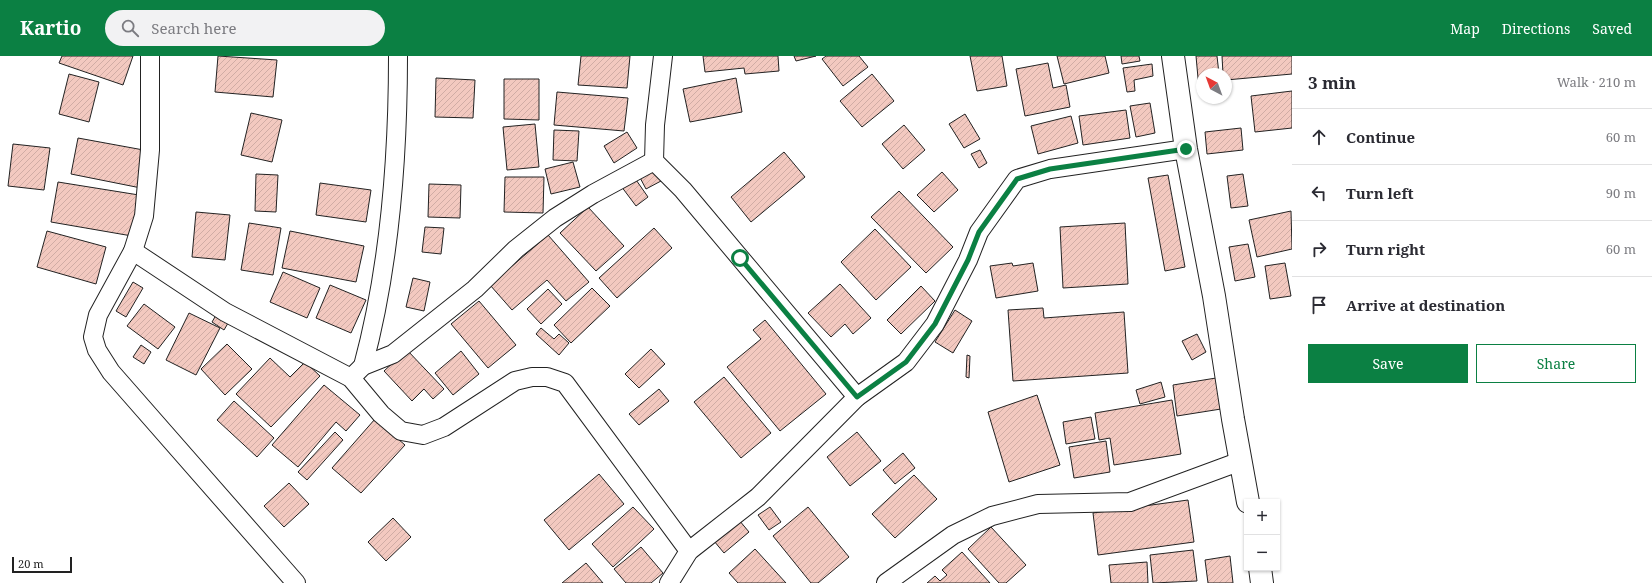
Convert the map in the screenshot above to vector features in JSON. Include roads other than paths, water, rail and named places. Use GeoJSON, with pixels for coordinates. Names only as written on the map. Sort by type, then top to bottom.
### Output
{"type":"FeatureCollection","features":[{"type":"Feature","properties":{"kind":"main road"},"geometry":{"type":"LineString","coordinates":[[1173,56],[1186,149],[1214,296],[1247,499]]}},
{"type":"Feature","properties":{"kind":"main road"},"geometry":{"type":"LineString","coordinates":[[1260,571],[1262,583]]}},
{"type":"Feature","properties":{"kind":"street"},"geometry":{"type":"LineString","coordinates":[[150,56],[150,150],[144,216],[133,251],[98,315],[93,337],[97,350],[111,372],[296,583]]}},
{"type":"Feature","properties":{"kind":"street"},"geometry":{"type":"LineString","coordinates":[[357,372],[375,322],[391,216],[395,160],[398,56]]}},
{"type":"Feature","properties":{"kind":"street"},"geometry":{"type":"LineString","coordinates":[[663,56],[654,125],[654,161],[682,190],[857,397]]}},
{"type":"Feature","properties":{"kind":"street"},"geometry":{"type":"LineString","coordinates":[[669,583],[689,551],[758,497],[857,397],[906,362],[935,324],[968,260],[979,232],[1017,179],[1050,169],[1186,149]]}},
{"type":"Feature","properties":{"kind":"street"},"geometry":{"type":"LineString","coordinates":[[357,372],[393,354],[475,289],[516,248],[555,218],[593,194],[654,161]]}},
{"type":"Feature","properties":{"kind":"street"},"geometry":{"type":"LineString","coordinates":[[133,251],[225,312],[357,372],[381,414],[401,431],[423,435],[444,427],[515,381],[532,377],[547,377],[564,384],[689,551]]}},
{"type":"Feature","properties":{"kind":"street"},"geometry":{"type":"LineString","coordinates":[[886,583],[953,535],[992,516],[1038,504],[1130,502],[1241,461]]}}]}
